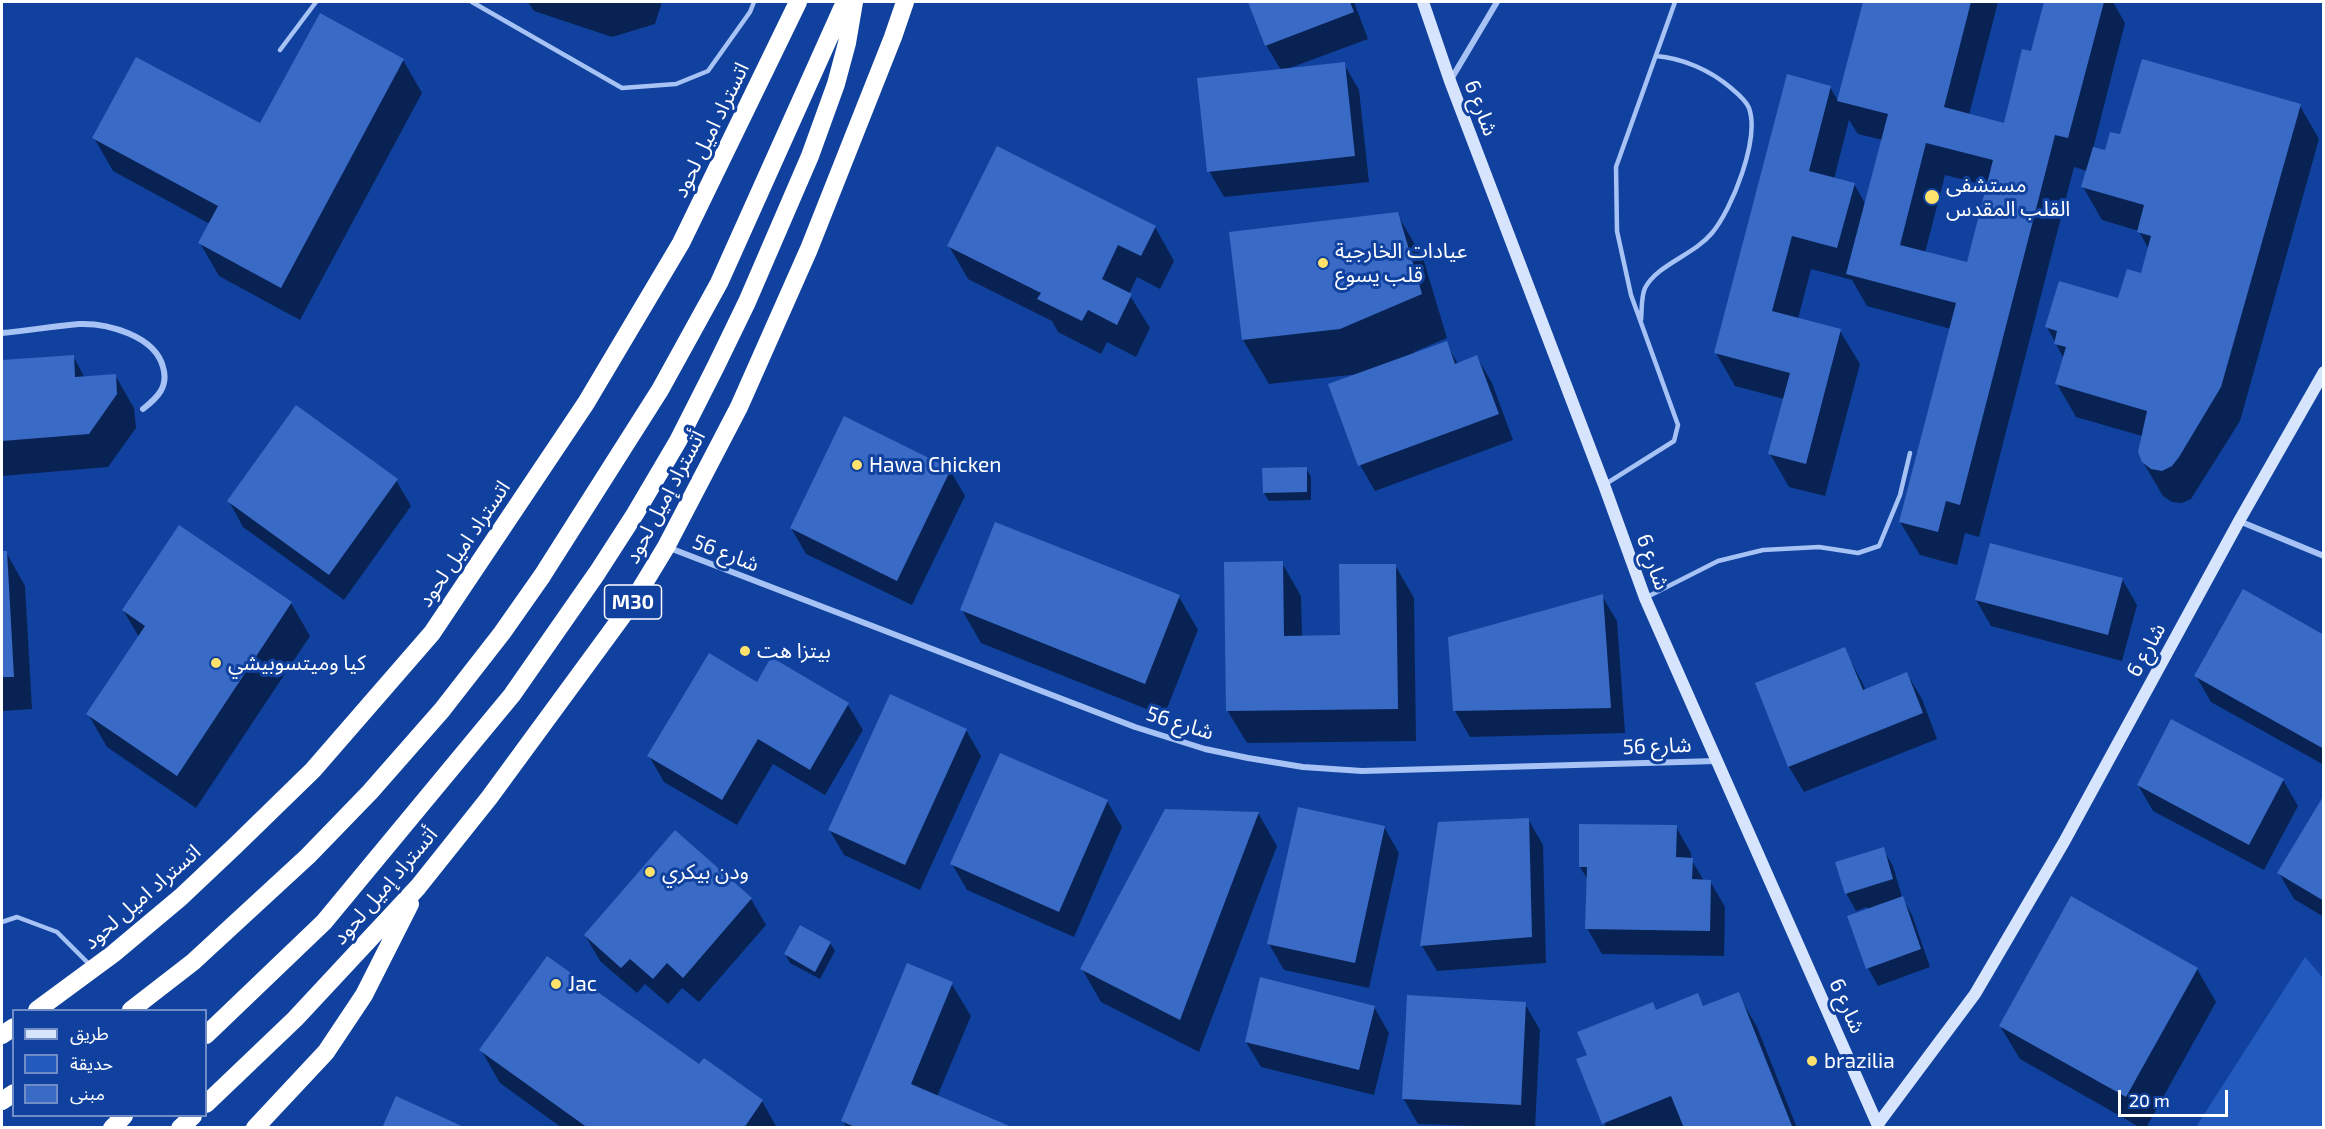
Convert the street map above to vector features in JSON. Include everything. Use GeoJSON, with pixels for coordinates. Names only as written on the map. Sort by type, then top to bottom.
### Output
{"type":"FeatureCollection","features":[{"type":"Feature","properties":{"kind":"highway","name":"اتستراد اميل لحود"},"geometry":{"type":"LineString","coordinates":[[40,1009],[94,969],[181,897],[313,770],[432,633],[586,404],[681,243],[798,2]]}},
{"type":"Feature","properties":{"kind":"highway"},"geometry":{"type":"LineString","coordinates":[[134,1009],[193,962],[308,856],[370,792],[442,710],[502,633],[542,576],[660,390],[719,283],[845,2]]}},
{"type":"Feature","properties":{"kind":"highway"},"geometry":{"type":"LineString","coordinates":[[207,1034],[324,922],[502,706],[597,573],[628,524],[678,441],[747,302],[810,156],[836,84],[854,2]]}},
{"type":"Feature","properties":{"kind":"highway","name":"أتستراد إميل لحود"},"geometry":{"type":"LineString","coordinates":[[207,1103],[295,1019],[418,887],[489,798],[632,603],[666,547],[739,407],[804,260],[905,2]]}},
{"type":"Feature","properties":{"kind":"highway"},"geometry":{"type":"LineString","coordinates":[[255,1128],[326,1052],[364,995],[418,887]]}},
{"type":"Feature","properties":{"kind":"highway"},"geometry":{"type":"LineString","coordinates":[[112,1128],[123,1117]]}},
{"type":"Feature","properties":{"kind":"highway"},"geometry":{"type":"LineString","coordinates":[[180,1128],[192,1117]]}},
{"type":"Feature","properties":{"kind":"street","name":"شارع 6"},"geometry":{"type":"LineString","coordinates":[[1423,2],[1450,81],[1645,598],[1878,1126],[1975,994],[2064,842],[2239,521],[2324,372]]}},
{"type":"Feature","properties":{"kind":"street"},"geometry":{"type":"LineString","coordinates":[[1450,81],[1497,2]]}},
{"type":"Feature","properties":{"kind":"street"},"geometry":{"type":"LineString","coordinates":[[2,333],[81,324],[123,331],[150,345],[163,365],[165,379],[159,396],[143,409]]}},
{"type":"Feature","properties":{"kind":"street"},"geometry":{"type":"LineString","coordinates":[[2239,521],[2324,556]]}},
{"type":"Feature","properties":{"kind":"street","name":"شارع 56"},"geometry":{"type":"LineString","coordinates":[[666,547],[1124,723],[1205,750],[1303,767],[1362,771],[1716,761]]}},
{"type":"Feature","properties":{"kind":"lane"},"geometry":{"type":"LineString","coordinates":[[280,51],[316,2]]}},
{"type":"Feature","properties":{"kind":"lane"},"geometry":{"type":"LineString","coordinates":[[472,2],[622,88],[676,84],[708,71],[750,12],[754,2]]}},
{"type":"Feature","properties":{"kind":"lane"},"geometry":{"type":"LineString","coordinates":[[1604,485],[1674,441],[1678,425],[1631,295],[1617,231],[1616,167],[1675,2]]}},
{"type":"Feature","properties":{"kind":"lane"},"geometry":{"type":"LineString","coordinates":[[1641,322],[1644,289],[1653,277],[1686,256],[1712,233],[1734,193],[1750,146],[1749,107],[1738,93],[1722,80],[1703,70],[1670,57],[1656,56]]}},
{"type":"Feature","properties":{"kind":"lane"},"geometry":{"type":"LineString","coordinates":[[1645,598],[1718,561],[1763,550],[1819,547],[1858,553],[1879,546],[1900,495],[1910,453]]}},
{"type":"Feature","properties":{"kind":"lane"},"geometry":{"type":"LineString","coordinates":[[2,922],[16,917],[57,932],[94,969]]}},
{"type":"Feature","properties":{"kind":"green space"},"geometry":{"type":"Polygon","coordinates":[[[2305,957],[2323,978],[2323,1127],[2196,1127],[2305,957]]]}},
{"type":"Feature","properties":{"kind":"building"},"geometry":{"type":"Polygon","coordinates":[[[1248,2],[1350,2],[1354,12],[1265,46],[1248,2]]]}},
{"type":"Feature","properties":{"kind":"building"},"geometry":{"type":"Polygon","coordinates":[[[1863,2],[1971,2],[1944,107],[2004,123],[2022,49],[2031,51],[2044,2],[2104,2],[2068,138],[2055,135],[1960,505],[1946,501],[1938,532],[1899,522],[1956,303],[1846,274],[1888,114],[1837,101],[1863,2]],[[1926,143],[1900,245],[1967,262],[1993,160],[1926,143]]]}},
{"type":"Feature","properties":{"kind":"building"},"geometry":{"type":"Polygon","coordinates":[[[320,13],[404,59],[281,288],[198,243],[218,206],[92,138],[136,57],[260,123],[320,13]]]}},
{"type":"Feature","properties":{"kind":"building"},"geometry":{"type":"Polygon","coordinates":[[[2142,59],[2301,104],[2221,387],[2179,457],[2172,466],[2162,471],[2151,469],[2142,462],[2138,452],[2147,411],[2055,384],[2066,347],[2054,344],[2057,331],[2045,327],[2059,281],[2118,298],[2127,269],[2141,273],[2151,236],[2137,232],[2144,205],[2081,187],[2093,147],[2105,150],[2110,132],[2120,134],[2142,59]]]}},
{"type":"Feature","properties":{"kind":"building"},"geometry":{"type":"Polygon","coordinates":[[[1345,62],[1355,156],[1207,172],[1197,78],[1345,62]]]}},
{"type":"Feature","properties":{"kind":"building"},"geometry":{"type":"Polygon","coordinates":[[[1787,74],[1831,86],[1809,171],[1855,183],[1837,248],[1792,236],[1772,311],[1841,329],[1806,464],[1768,454],[1790,373],[1714,353],[1787,74]]]}},
{"type":"Feature","properties":{"kind":"building"},"geometry":{"type":"Polygon","coordinates":[[[997,146],[1156,226],[1141,256],[1118,245],[1102,279],[1132,294],[1117,325],[1088,310],[1082,321],[1037,299],[1041,293],[947,246],[997,146]]]}},
{"type":"Feature","properties":{"kind":"building","name":"عيادات الخارجية قلب يسوع"},"geometry":{"type":"Polygon","coordinates":[[[1398,212],[1422,294],[1340,329],[1242,340],[1229,232],[1398,212]]]}},
{"type":"Feature","properties":{"kind":"building"},"geometry":{"type":"Polygon","coordinates":[[[1447,341],[1455,364],[1477,355],[1499,414],[1358,466],[1328,384],[1447,341]]]}},
{"type":"Feature","properties":{"kind":"building"},"geometry":{"type":"Polygon","coordinates":[[[74,355],[75,377],[116,374],[117,394],[89,434],[2,441],[2,360],[74,355]]]}},
{"type":"Feature","properties":{"kind":"building"},"geometry":{"type":"Polygon","coordinates":[[[296,405],[398,479],[329,575],[227,501],[296,405]]]}},
{"type":"Feature","properties":{"kind":"building"},"geometry":{"type":"Polygon","coordinates":[[[844,416],[951,469],[897,581],[790,528],[844,416]]]}},
{"type":"Feature","properties":{"kind":"building"},"geometry":{"type":"Polygon","coordinates":[[[1307,467],[1307,492],[1263,493],[1262,468],[1307,467]]]}},
{"type":"Feature","properties":{"kind":"building"},"geometry":{"type":"Polygon","coordinates":[[[995,522],[1180,595],[1145,684],[960,610],[995,522]]]}},
{"type":"Feature","properties":{"kind":"building"},"geometry":{"type":"Polygon","coordinates":[[[179,525],[292,602],[177,776],[86,714],[145,626],[122,610],[179,525]]]}},
{"type":"Feature","properties":{"kind":"building"},"geometry":{"type":"Polygon","coordinates":[[[1990,543],[2123,578],[2108,635],[1975,600],[1990,543]]]}},
{"type":"Feature","properties":{"kind":"building"},"geometry":{"type":"Polygon","coordinates":[[[2,551],[7,551],[14,677],[2,677],[2,551]]]}},
{"type":"Feature","properties":{"kind":"building"},"geometry":{"type":"Polygon","coordinates":[[[1283,561],[1284,636],[1340,635],[1339,564],[1396,564],[1398,709],[1226,711],[1224,562],[1283,561]]]}},
{"type":"Feature","properties":{"kind":"building"},"geometry":{"type":"Polygon","coordinates":[[[2243,589],[2324,635],[2324,749],[2194,676],[2243,589]]]}},
{"type":"Feature","properties":{"kind":"building"},"geometry":{"type":"Polygon","coordinates":[[[1603,594],[1611,708],[1453,711],[1448,637],[1603,594]]]}},
{"type":"Feature","properties":{"kind":"building"},"geometry":{"type":"Polygon","coordinates":[[[1845,647],[1863,690],[1907,672],[1923,713],[1788,767],[1755,683],[1845,647]]]}},
{"type":"Feature","properties":{"kind":"building"},"geometry":{"type":"Polygon","coordinates":[[[709,653],[757,682],[771,657],[849,703],[810,770],[758,739],[722,800],[647,756],[709,653]]]}},
{"type":"Feature","properties":{"kind":"building"},"geometry":{"type":"Polygon","coordinates":[[[890,694],[967,729],[905,865],[828,830],[890,694]]]}},
{"type":"Feature","properties":{"kind":"building"},"geometry":{"type":"Polygon","coordinates":[[[2171,719],[2284,779],[2249,845],[2137,785],[2171,719]]]}},
{"type":"Feature","properties":{"kind":"building"},"geometry":{"type":"Polygon","coordinates":[[[1000,753],[1108,800],[1059,912],[950,864],[1000,753]]]}},
{"type":"Feature","properties":{"kind":"building"},"geometry":{"type":"Polygon","coordinates":[[[2324,795],[2324,901],[2277,873],[2324,795]]]}},
{"type":"Feature","properties":{"kind":"building"},"geometry":{"type":"Polygon","coordinates":[[[1298,807],[1385,826],[1355,963],[1267,944],[1298,807]]]}},
{"type":"Feature","properties":{"kind":"building"},"geometry":{"type":"Polygon","coordinates":[[[1165,809],[1259,812],[1180,1020],[1080,969],[1165,809]]]}},
{"type":"Feature","properties":{"kind":"building"},"geometry":{"type":"Polygon","coordinates":[[[1529,818],[1532,937],[1420,946],[1438,822],[1529,818]]]}},
{"type":"Feature","properties":{"kind":"building"},"geometry":{"type":"Polygon","coordinates":[[[1579,824],[1677,825],[1676,857],[1693,858],[1692,879],[1711,880],[1710,931],[1585,929],[1587,867],[1579,867],[1579,824]]]}},
{"type":"Feature","properties":{"kind":"building"},"geometry":{"type":"Polygon","coordinates":[[[675,830],[752,898],[683,978],[667,963],[653,979],[630,959],[621,968],[584,935],[675,830]]]}},
{"type":"Feature","properties":{"kind":"building"},"geometry":{"type":"Polygon","coordinates":[[[1884,847],[1893,879],[1845,894],[1835,862],[1884,847]]]}},
{"type":"Feature","properties":{"kind":"building"},"geometry":{"type":"Polygon","coordinates":[[[1903,896],[1921,949],[1866,969],[1847,916],[1903,896]]]}},
{"type":"Feature","properties":{"kind":"building"},"geometry":{"type":"Polygon","coordinates":[[[2071,896],[2198,968],[2126,1097],[1999,1026],[2071,896]]]}},
{"type":"Feature","properties":{"kind":"building"},"geometry":{"type":"Polygon","coordinates":[[[800,925],[831,942],[815,972],[784,954],[800,925]]]}},
{"type":"Feature","properties":{"kind":"building"},"geometry":{"type":"Polygon","coordinates":[[[547,956],[699,1064],[704,1058],[763,1100],[744,1128],[588,1128],[479,1050],[547,956]]]}},
{"type":"Feature","properties":{"kind":"building"},"geometry":{"type":"Polygon","coordinates":[[[907,963],[953,982],[911,1084],[1014,1128],[857,1128],[841,1121],[907,963]]]}},
{"type":"Feature","properties":{"kind":"building"},"geometry":{"type":"Polygon","coordinates":[[[1260,977],[1375,1006],[1359,1070],[1245,1042],[1260,977]]]}},
{"type":"Feature","properties":{"kind":"building"},"geometry":{"type":"Polygon","coordinates":[[[1739,992],[1792,1126],[1684,1128],[1671,1096],[1602,1124],[1576,1059],[1587,1055],[1577,1032],[1653,1002],[1656,1010],[1698,993],[1703,1006],[1739,992]]]}},
{"type":"Feature","properties":{"kind":"building"},"geometry":{"type":"Polygon","coordinates":[[[1407,995],[1526,1002],[1521,1105],[1402,1099],[1407,995]]]}},
{"type":"Feature","properties":{"kind":"building"},"geometry":{"type":"Polygon","coordinates":[[[396,1096],[466,1128],[382,1128],[396,1096]]]}},
{"type":"Feature","properties":{"kind":"place","name":"مستشفى القلب المقدس"},"geometry":{"type":"Point","coordinates":[1932,197]}},
{"type":"Feature","properties":{"kind":"place","name":"عيادات الخارجية قلب يسوع"},"geometry":{"type":"Point","coordinates":[1323,263]}},
{"type":"Feature","properties":{"kind":"place","name":"Hawa Chicken"},"geometry":{"type":"Point","coordinates":[857,465]}},
{"type":"Feature","properties":{"kind":"place","name":"بيتزا هت"},"geometry":{"type":"Point","coordinates":[745,651]}},
{"type":"Feature","properties":{"kind":"place","name":"كيا وميتسوبيشي"},"geometry":{"type":"Point","coordinates":[216,663]}},
{"type":"Feature","properties":{"kind":"place","name":"ودن بيكري"},"geometry":{"type":"Point","coordinates":[650,872]}},
{"type":"Feature","properties":{"kind":"place","name":"Jac"},"geometry":{"type":"Point","coordinates":[556,984]}},
{"type":"Feature","properties":{"kind":"place","name":"brazilia"},"geometry":{"type":"Point","coordinates":[1812,1061]}}]}
